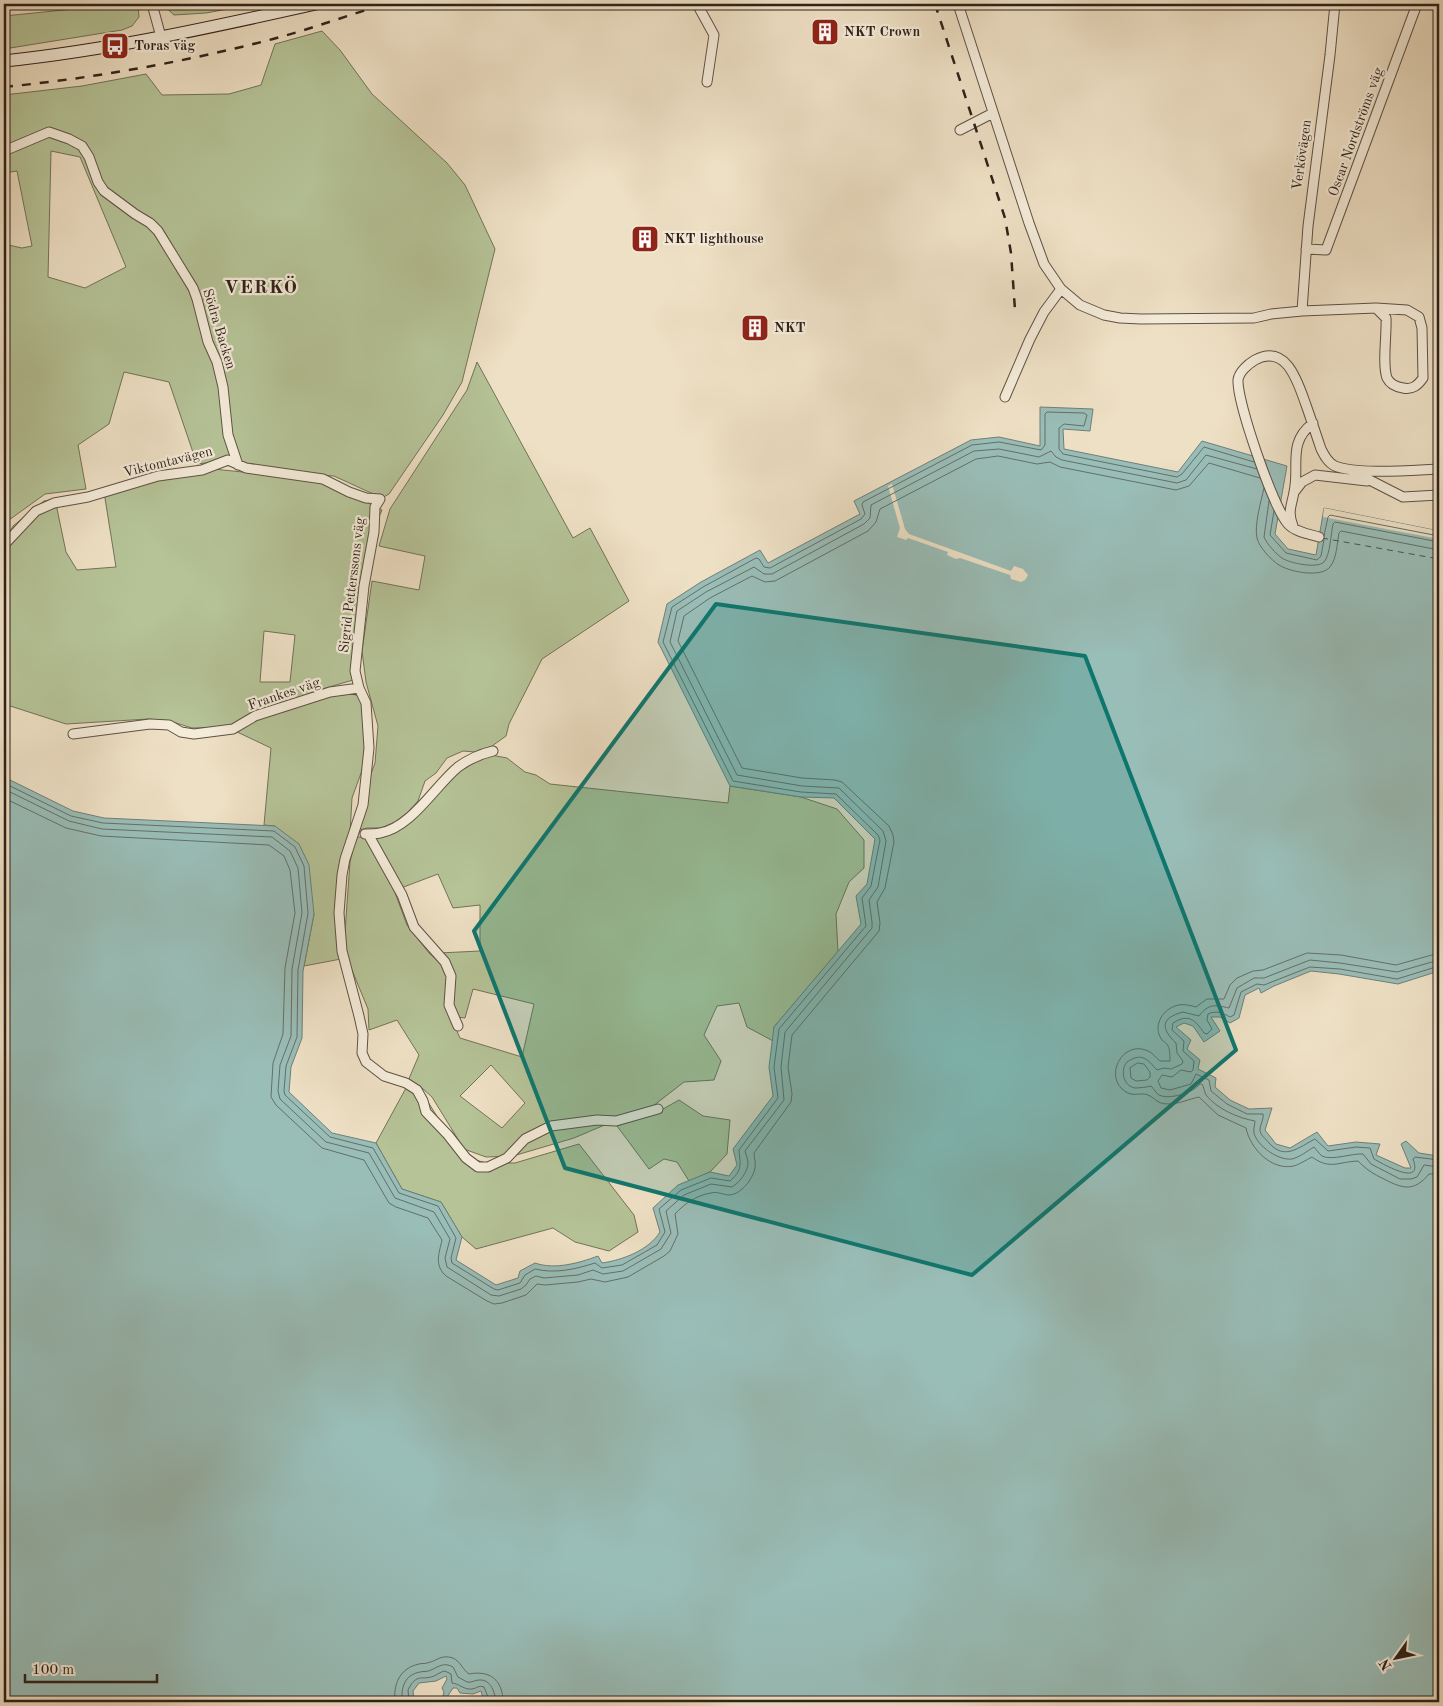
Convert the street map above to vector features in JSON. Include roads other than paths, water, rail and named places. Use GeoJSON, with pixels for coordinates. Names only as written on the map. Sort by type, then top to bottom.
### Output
{"type":"FeatureCollection","features":[{"type":"Feature","properties":{"kind":"main road"},"geometry":{"type":"LineString","coordinates":[[4,61],[94,49],[161,37],[316,4]]}},
{"type":"Feature","properties":{"kind":"street"},"geometry":{"type":"LineString","coordinates":[[152,4],[161,37]]}},
{"type":"Feature","properties":{"kind":"street"},"geometry":{"type":"LineString","coordinates":[[697,4],[714,35],[707,82]]}},
{"type":"Feature","properties":{"kind":"street"},"geometry":{"type":"LineString","coordinates":[[958,4],[1044,264],[1061,289],[1080,305],[1104,315],[1120,318],[1254,318],[1271,314],[1302,311],[1376,308],[1407,310],[1419,317],[1422,328],[1424,378],[1418,385],[1404,388],[1392,384],[1388,379],[1386,370],[1386,318],[1376,308]]}},
{"type":"Feature","properties":{"kind":"street","name":"Verkövägen"},"geometry":{"type":"LineString","coordinates":[[1302,311],[1306,249],[1335,4]]}},
{"type":"Feature","properties":{"kind":"street","name":"Oscar Nordströms väg"},"geometry":{"type":"LineString","coordinates":[[1306,249],[1326,250],[1417,4]]}},
{"type":"Feature","properties":{"kind":"street"},"geometry":{"type":"LineString","coordinates":[[960,130],[974,121],[993,113]]}},
{"type":"Feature","properties":{"kind":"street","name":"Södra Backen"},"geometry":{"type":"LineString","coordinates":[[4,151],[49,132],[69,139],[82,146],[104,191],[150,223],[158,231],[193,288],[197,299],[208,342],[217,362],[223,387],[228,435],[238,465]]}},
{"type":"Feature","properties":{"kind":"street"},"geometry":{"type":"LineString","coordinates":[[1005,397],[1044,312],[1061,289]]}},
{"type":"Feature","properties":{"kind":"street"},"geometry":{"type":"LineString","coordinates":[[1319,537],[1294,529],[1288,524],[1281,513],[1267,480],[1240,398],[1238,378],[1245,367],[1255,360],[1265,356],[1278,357],[1288,366],[1297,380],[1326,459],[1334,466],[1350,470],[1377,471],[1439,469]]}},
{"type":"Feature","properties":{"kind":"street"},"geometry":{"type":"LineString","coordinates":[[1294,529],[1290,519],[1290,503],[1294,492],[1296,448],[1305,429],[1313,423]]}},
{"type":"Feature","properties":{"kind":"street","name":"Viktomtavägen"},"geometry":{"type":"LineString","coordinates":[[4,545],[10,536],[36,511],[54,503],[88,497],[158,476],[202,470],[228,460],[246,468],[323,479],[366,498],[380,499]]}},
{"type":"Feature","properties":{"kind":"street"},"geometry":{"type":"LineString","coordinates":[[1350,470],[1403,497],[1439,495]]}},
{"type":"Feature","properties":{"kind":"street"},"geometry":{"type":"LineString","coordinates":[[1294,492],[1302,482],[1315,474],[1373,482]]}},
{"type":"Feature","properties":{"kind":"street","name":"Sigrid Petterssons väg"},"geometry":{"type":"LineString","coordinates":[[380,499],[376,507],[374,532],[364,586],[355,671],[359,688],[366,703],[369,748],[363,805],[355,834],[345,859],[339,913],[342,951],[363,1034],[362,1053],[366,1062],[384,1076],[406,1083],[417,1090],[426,1112],[448,1134],[466,1158],[478,1167],[488,1167],[507,1158],[525,1139],[551,1126],[597,1120],[616,1120],[658,1109]]}},
{"type":"Feature","properties":{"kind":"street","name":"Frankes väg"},"geometry":{"type":"LineString","coordinates":[[73,734],[150,724],[169,725],[181,732],[194,734],[233,730],[256,716],[330,692],[359,688]]}},
{"type":"Feature","properties":{"kind":"street"},"geometry":{"type":"LineString","coordinates":[[355,834],[380,834],[395,828],[412,814],[458,767],[476,756],[493,751]]}},
{"type":"Feature","properties":{"kind":"street"},"geometry":{"type":"LineString","coordinates":[[368,834],[402,895],[414,927],[445,962],[451,976],[449,1005],[458,1026]]}},
{"type":"Feature","properties":{"kind":"water"},"geometry":{"type":"Polygon","coordinates":[[[1040,407],[1093,409],[1090,431],[1063,429],[1064,449],[1178,472],[1202,441],[1287,466],[1275,534],[1288,549],[1316,555],[1324,508],[1439,531],[1439,971],[1398,984],[1311,971],[1261,993],[1259,988],[1245,995],[1239,1018],[1230,1023],[1220,1017],[1211,1017],[1220,1031],[1204,1042],[1193,1026],[1184,1023],[1176,1027],[1191,1040],[1187,1049],[1200,1060],[1198,1069],[1216,1078],[1215,1087],[1230,1100],[1249,1109],[1272,1108],[1265,1130],[1276,1144],[1290,1148],[1317,1132],[1328,1146],[1356,1142],[1380,1144],[1376,1155],[1405,1168],[1411,1168],[1401,1144],[1406,1141],[1419,1153],[1438,1156],[1437,1130],[1439,1116],[1439,1702],[484,1702],[481,1691],[473,1694],[460,1693],[457,1688],[453,1688],[447,1697],[443,1696],[442,1688],[447,1679],[446,1676],[436,1681],[419,1683],[413,1691],[414,1702],[4,1702],[4,777],[73,811],[104,818],[275,826],[299,844],[309,865],[314,914],[303,971],[302,1038],[291,1067],[289,1092],[332,1133],[376,1143],[402,1189],[441,1202],[462,1237],[456,1260],[496,1285],[518,1278],[520,1271],[535,1263],[559,1266],[598,1256],[602,1263],[627,1257],[649,1244],[660,1232],[653,1208],[678,1185],[710,1172],[729,1176],[737,1165],[733,1149],[773,1096],[769,1067],[774,1027],[861,924],[856,896],[867,884],[875,839],[834,798],[801,797],[730,786],[658,642],[667,604],[701,582],[760,550],[768,563],[860,514],[854,501],[971,440],[999,437],[1040,446],[1040,407]]]}},
{"type":"Feature","properties":{"kind":"railway"},"geometry":{"type":"LineString","coordinates":[[4,87],[105,74],[206,55],[287,35],[386,4]]}},
{"type":"Feature","properties":{"kind":"railway"},"geometry":{"type":"LineString","coordinates":[[935,4],[1005,218],[1011,253],[1015,310]]}},
{"type":"Feature","properties":{"kind":"place","name":"NKT Crown"},"geometry":{"type":"Point","coordinates":[825,32]}},
{"type":"Feature","properties":{"kind":"place","name":"Toras väg"},"geometry":{"type":"Point","coordinates":[115,46]}},
{"type":"Feature","properties":{"kind":"place","name":"NKT lighthouse"},"geometry":{"type":"Point","coordinates":[645,239]}},
{"type":"Feature","properties":{"kind":"place","name":"NKT"},"geometry":{"type":"Point","coordinates":[755,328]}},
{"type":"Feature","properties":{"kind":"district","name":"VERKÖ"},"geometry":{"type":"Point","coordinates":[261,288]}}]}
